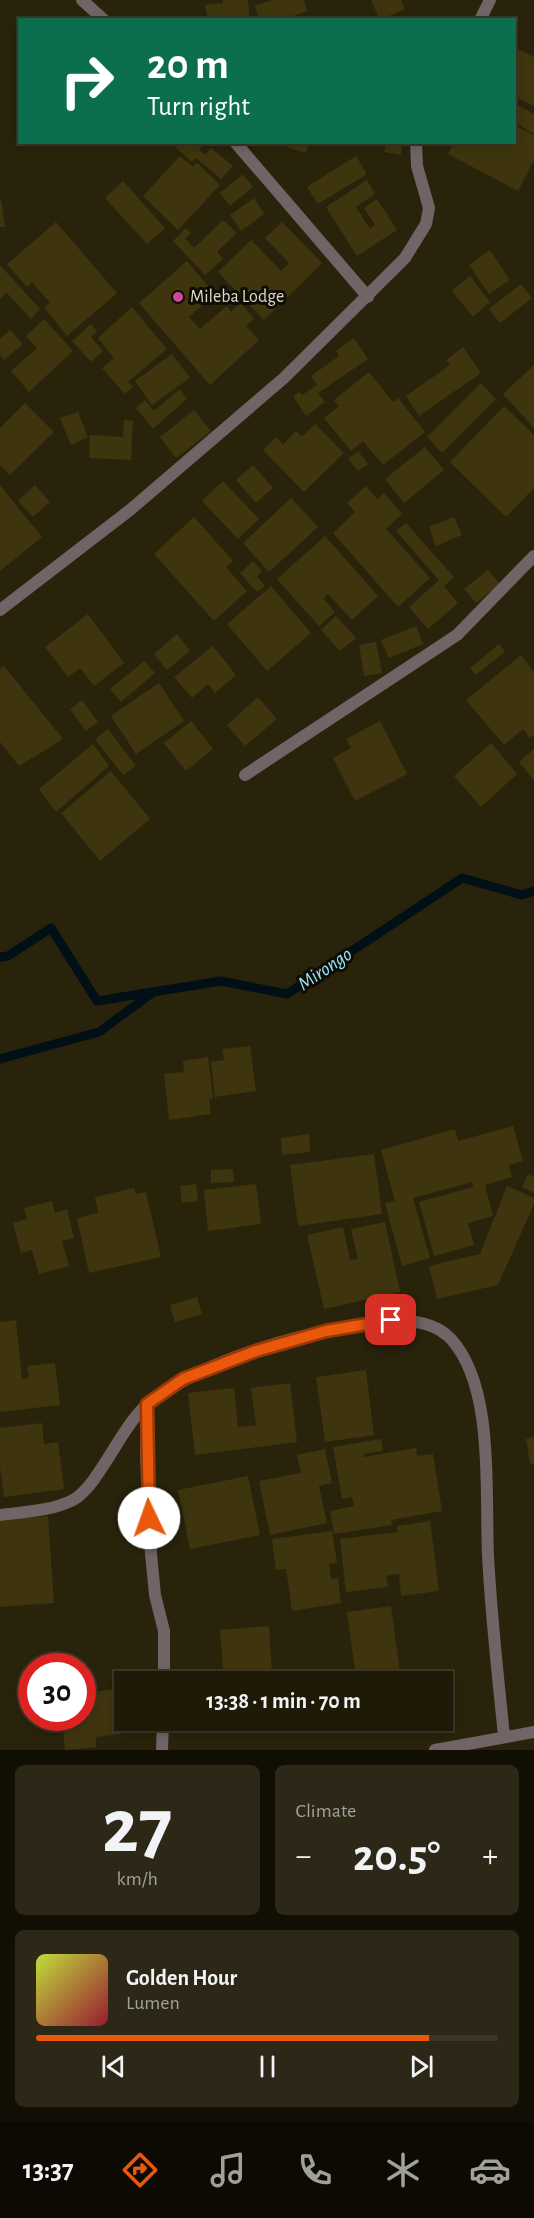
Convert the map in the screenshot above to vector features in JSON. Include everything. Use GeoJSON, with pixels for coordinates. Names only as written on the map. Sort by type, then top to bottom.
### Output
{"type":"FeatureCollection","features":[{"type":"Feature","properties":{"kind":"street"},"geometry":{"type":"LineString","coordinates":[[82,0],[102,18]]}},
{"type":"Feature","properties":{"kind":"street"},"geometry":{"type":"LineString","coordinates":[[481,18],[490,0]]}},
{"type":"Feature","properties":{"kind":"street"},"geometry":{"type":"LineString","coordinates":[[237,144],[368,297]]}},
{"type":"Feature","properties":{"kind":"street"},"geometry":{"type":"LineString","coordinates":[[0,610],[130,510],[284,378],[405,258],[426,224],[429,208],[417,166],[416,144]]}},
{"type":"Feature","properties":{"kind":"street"},"geometry":{"type":"LineString","coordinates":[[245,775],[457,635],[534,556]]}},
{"type":"Feature","properties":{"kind":"street"},"geometry":{"type":"LineString","coordinates":[[0,1515],[50,1508],[74,1499],[94,1478],[147,1404],[183,1379],[256,1351],[326,1331],[391,1320],[425,1324],[450,1338],[472,1375],[487,1452],[488,1555],[504,1736]]}},
{"type":"Feature","properties":{"kind":"street"},"geometry":{"type":"LineString","coordinates":[[147,1404],[146,1456],[151,1554],[155,1595],[164,1631],[164,1671]]}},
{"type":"Feature","properties":{"kind":"street"},"geometry":{"type":"LineString","coordinates":[[162,1750],[163,1731]]}},
{"type":"Feature","properties":{"kind":"street"},"geometry":{"type":"LineString","coordinates":[[435,1750],[534,1732]]}},
{"type":"Feature","properties":{"kind":"building"},"geometry":{"type":"Polygon","coordinates":[[[223,0],[248,0],[250,18],[208,18],[205,5],[223,3],[223,0]]]}},
{"type":"Feature","properties":{"kind":"building"},"geometry":{"type":"Polygon","coordinates":[[[272,0],[304,0],[307,11],[288,18],[258,18],[255,6],[272,0]]]}},
{"type":"Feature","properties":{"kind":"building"},"geometry":{"type":"Polygon","coordinates":[[[371,0],[401,0],[405,9],[379,18],[371,0]]]}},
{"type":"Feature","properties":{"kind":"building"},"geometry":{"type":"Polygon","coordinates":[[[516,48],[534,57],[534,106],[516,98],[516,48]]]}},
{"type":"Feature","properties":{"kind":"building"},"geometry":{"type":"Polygon","coordinates":[[[516,104],[534,114],[534,134],[516,123],[516,104]]]}},
{"type":"Feature","properties":{"kind":"building"},"geometry":{"type":"Polygon","coordinates":[[[516,126],[534,135],[534,160],[518,191],[448,154],[453,144],[516,144],[516,126]]]}},
{"type":"Feature","properties":{"kind":"building"},"geometry":{"type":"Polygon","coordinates":[[[177,144],[200,144],[202,146],[199,150],[205,155],[211,148],[233,166],[221,179],[196,158],[192,162],[175,147],[177,144]]]}},
{"type":"Feature","properties":{"kind":"building"},"geometry":{"type":"Polygon","coordinates":[[[289,144],[309,144],[306,153],[288,148],[289,144]]]}},
{"type":"Feature","properties":{"kind":"building"},"geometry":{"type":"Polygon","coordinates":[[[386,144],[402,144],[401,155],[384,152],[386,144]]]}},
{"type":"Feature","properties":{"kind":"building"},"geometry":{"type":"Polygon","coordinates":[[[180,156],[193,167],[197,163],[220,185],[178,230],[143,196],[180,156]]]}},
{"type":"Feature","properties":{"kind":"building"},"geometry":{"type":"Polygon","coordinates":[[[356,156],[367,174],[318,204],[307,187],[356,156]]]}},
{"type":"Feature","properties":{"kind":"building"},"geometry":{"type":"Polygon","coordinates":[[[243,174],[253,187],[230,206],[220,193],[243,174]]]}},
{"type":"Feature","properties":{"kind":"building"},"geometry":{"type":"Polygon","coordinates":[[[367,180],[375,194],[356,207],[370,229],[375,225],[364,208],[377,199],[397,230],[357,256],[326,207],[367,180]]]}},
{"type":"Feature","properties":{"kind":"building"},"geometry":{"type":"Polygon","coordinates":[[[123,181],[165,228],[147,244],[105,198],[123,181]]]}},
{"type":"Feature","properties":{"kind":"building"},"geometry":{"type":"Polygon","coordinates":[[[254,198],[264,214],[241,231],[230,215],[254,198]]]}},
{"type":"Feature","properties":{"kind":"building"},"geometry":{"type":"Polygon","coordinates":[[[1,200],[5,227],[0,227],[1,200]]]}},
{"type":"Feature","properties":{"kind":"building"},"geometry":{"type":"Polygon","coordinates":[[[223,220],[237,233],[217,252],[223,259],[205,275],[173,241],[186,228],[191,233],[185,238],[194,248],[223,220]]]}},
{"type":"Feature","properties":{"kind":"building"},"geometry":{"type":"Polygon","coordinates":[[[56,222],[117,293],[67,336],[44,307],[50,303],[32,282],[27,287],[7,264],[56,222]]]}},
{"type":"Feature","properties":{"kind":"building"},"geometry":{"type":"Polygon","coordinates":[[[282,222],[322,263],[264,320],[218,272],[251,240],[281,271],[289,263],[265,238],[282,222]]]}},
{"type":"Feature","properties":{"kind":"building"},"geometry":{"type":"Polygon","coordinates":[[[490,250],[510,280],[489,294],[469,265],[490,250]]]}},
{"type":"Feature","properties":{"kind":"building"},"geometry":{"type":"Polygon","coordinates":[[[187,261],[215,294],[189,317],[200,329],[227,306],[231,312],[241,303],[254,319],[246,326],[259,340],[210,385],[139,303],[187,261]]]}},
{"type":"Feature","properties":{"kind":"building"},"geometry":{"type":"Polygon","coordinates":[[[0,265],[40,309],[31,319],[7,293],[0,299],[0,265]]]}},
{"type":"Feature","properties":{"kind":"building"},"geometry":{"type":"Polygon","coordinates":[[[470,276],[490,302],[473,317],[452,291],[470,276]]]}},
{"type":"Feature","properties":{"kind":"building"},"geometry":{"type":"Polygon","coordinates":[[[521,284],[532,298],[500,323],[489,309],[521,284]]]}},
{"type":"Feature","properties":{"kind":"building"},"geometry":{"type":"Polygon","coordinates":[[[132,307],[167,349],[128,382],[133,387],[125,394],[102,368],[114,358],[98,338],[132,307]]]}},
{"type":"Feature","properties":{"kind":"building"},"geometry":{"type":"Polygon","coordinates":[[[44,319],[73,351],[29,392],[11,371],[37,348],[26,336],[44,319]]]}},
{"type":"Feature","properties":{"kind":"building"},"geometry":{"type":"Polygon","coordinates":[[[91,324],[97,331],[91,337],[103,351],[91,362],[72,341],[91,324]]]}},
{"type":"Feature","properties":{"kind":"building"},"geometry":{"type":"Polygon","coordinates":[[[10,330],[23,344],[4,360],[0,355],[0,339],[10,330]]]}},
{"type":"Feature","properties":{"kind":"building"},"geometry":{"type":"Polygon","coordinates":[[[354,338],[368,359],[318,393],[325,402],[306,416],[293,396],[299,392],[302,395],[317,385],[311,376],[339,356],[336,351],[354,338]]]}},
{"type":"Feature","properties":{"kind":"building"},"geometry":{"type":"Polygon","coordinates":[[[463,347],[481,373],[419,416],[406,396],[450,365],[446,360],[463,347]]]}},
{"type":"Feature","properties":{"kind":"building"},"geometry":{"type":"Polygon","coordinates":[[[172,354],[190,378],[152,405],[135,381],[172,354]]]}},
{"type":"Feature","properties":{"kind":"building"},"geometry":{"type":"Polygon","coordinates":[[[534,365],[534,428],[503,394],[534,365]]]}},
{"type":"Feature","properties":{"kind":"building"},"geometry":{"type":"Polygon","coordinates":[[[369,372],[393,402],[398,398],[425,432],[383,465],[363,441],[351,451],[324,418],[339,406],[334,400],[369,372]]]}},
{"type":"Feature","properties":{"kind":"building"},"geometry":{"type":"Polygon","coordinates":[[[481,383],[496,399],[442,453],[427,437],[481,383]]]}},
{"type":"Feature","properties":{"kind":"building"},"geometry":{"type":"Polygon","coordinates":[[[180,389],[187,399],[153,429],[136,408],[145,400],[154,411],[180,389]]]}},
{"type":"Feature","properties":{"kind":"building"},"geometry":{"type":"Polygon","coordinates":[[[25,403],[54,432],[10,475],[0,465],[0,428],[25,403]]]}},
{"type":"Feature","properties":{"kind":"building"},"geometry":{"type":"Polygon","coordinates":[[[504,406],[534,435],[534,488],[506,517],[450,462],[504,406]]]}},
{"type":"Feature","properties":{"kind":"building"},"geometry":{"type":"Polygon","coordinates":[[[194,410],[211,431],[176,458],[160,437],[194,410]]]}},
{"type":"Feature","properties":{"kind":"building"},"geometry":{"type":"Polygon","coordinates":[[[78,412],[88,437],[71,445],[60,418],[78,412]]]}},
{"type":"Feature","properties":{"kind":"building"},"geometry":{"type":"Polygon","coordinates":[[[124,420],[133,421],[131,460],[89,458],[90,435],[123,437],[124,420]]]}},
{"type":"Feature","properties":{"kind":"building"},"geometry":{"type":"Polygon","coordinates":[[[315,424],[344,453],[304,492],[263,450],[276,437],[283,445],[296,431],[302,437],[315,424]]]}},
{"type":"Feature","properties":{"kind":"building"},"geometry":{"type":"Polygon","coordinates":[[[425,447],[444,470],[404,503],[385,479],[425,447]]]}},
{"type":"Feature","properties":{"kind":"building"},"geometry":{"type":"Polygon","coordinates":[[[358,451],[368,464],[358,471],[348,459],[358,451]]]}},
{"type":"Feature","properties":{"kind":"building"},"geometry":{"type":"Polygon","coordinates":[[[253,465],[273,488],[256,503],[236,480],[253,465]]]}},
{"type":"Feature","properties":{"kind":"building"},"geometry":{"type":"Polygon","coordinates":[[[223,481],[259,519],[238,539],[202,501],[223,481]]]}},
{"type":"Feature","properties":{"kind":"building"},"geometry":{"type":"Polygon","coordinates":[[[0,485],[42,537],[0,571],[0,485]]]}},
{"type":"Feature","properties":{"kind":"building"},"geometry":{"type":"Polygon","coordinates":[[[35,485],[50,502],[33,517],[18,501],[35,485]]]}},
{"type":"Feature","properties":{"kind":"building"},"geometry":{"type":"Polygon","coordinates":[[[366,486],[377,499],[384,493],[402,514],[386,529],[430,578],[398,607],[333,533],[355,512],[347,503],[366,486]]]}},
{"type":"Feature","properties":{"kind":"building"},"geometry":{"type":"Polygon","coordinates":[[[291,498],[318,527],[269,572],[243,543],[291,498]]]}},
{"type":"Feature","properties":{"kind":"building"},"geometry":{"type":"Polygon","coordinates":[[[194,517],[233,561],[226,567],[247,591],[214,621],[154,554],[194,517]]]}},
{"type":"Feature","properties":{"kind":"building"},"geometry":{"type":"Polygon","coordinates":[[[454,517],[462,535],[436,546],[429,527],[454,517]]]}},
{"type":"Feature","properties":{"kind":"building"},"geometry":{"type":"Polygon","coordinates":[[[406,523],[454,577],[444,586],[458,603],[428,629],[409,607],[439,580],[396,531],[406,523]]]}},
{"type":"Feature","properties":{"kind":"building"},"geometry":{"type":"Polygon","coordinates":[[[325,536],[378,596],[352,620],[328,594],[323,598],[335,612],[319,626],[277,579],[325,536]]]}},
{"type":"Feature","properties":{"kind":"building"},"geometry":{"type":"Polygon","coordinates":[[[253,561],[262,571],[257,576],[265,586],[257,592],[240,573],[253,561]]]}},
{"type":"Feature","properties":{"kind":"building"},"geometry":{"type":"Polygon","coordinates":[[[488,570],[500,584],[476,603],[464,589],[488,570]]]}},
{"type":"Feature","properties":{"kind":"building"},"geometry":{"type":"Polygon","coordinates":[[[271,586],[311,633],[267,671],[227,624],[271,586]]]}},
{"type":"Feature","properties":{"kind":"building"},"geometry":{"type":"Polygon","coordinates":[[[88,614],[124,663],[94,686],[80,668],[68,677],[45,647],[88,614]]]}},
{"type":"Feature","properties":{"kind":"building"},"geometry":{"type":"Polygon","coordinates":[[[336,616],[356,638],[340,651],[321,630],[336,616]]]}},
{"type":"Feature","properties":{"kind":"building"},"geometry":{"type":"Polygon","coordinates":[[[416,626],[423,644],[389,658],[381,640],[416,626]]]}},
{"type":"Feature","properties":{"kind":"building"},"geometry":{"type":"Polygon","coordinates":[[[177,634],[190,651],[167,670],[154,654],[177,634]]]}},
{"type":"Feature","properties":{"kind":"building"},"geometry":{"type":"Polygon","coordinates":[[[376,642],[382,673],[364,676],[359,645],[376,642]]]}},
{"type":"Feature","properties":{"kind":"building"},"geometry":{"type":"Polygon","coordinates":[[[499,644],[505,652],[476,675],[470,668],[499,644]]]}},
{"type":"Feature","properties":{"kind":"building"},"geometry":{"type":"Polygon","coordinates":[[[213,646],[236,675],[215,693],[208,684],[192,698],[174,677],[213,646]]]}},
{"type":"Feature","properties":{"kind":"building"},"geometry":{"type":"Polygon","coordinates":[[[521,655],[534,672],[534,735],[530,738],[523,729],[504,745],[466,700],[521,655]]]}},
{"type":"Feature","properties":{"kind":"building"},"geometry":{"type":"Polygon","coordinates":[[[144,661],[155,673],[121,702],[110,689],[144,661]]]}},
{"type":"Feature","properties":{"kind":"building"},"geometry":{"type":"Polygon","coordinates":[[[4,666],[63,739],[19,766],[0,742],[0,669],[4,666]]]}},
{"type":"Feature","properties":{"kind":"building"},"geometry":{"type":"Polygon","coordinates":[[[159,683],[184,721],[136,754],[111,716],[159,683]]]}},
{"type":"Feature","properties":{"kind":"building"},"geometry":{"type":"Polygon","coordinates":[[[258,697],[277,719],[245,746],[227,725],[258,697]]]}},
{"type":"Feature","properties":{"kind":"building"},"geometry":{"type":"Polygon","coordinates":[[[82,700],[98,722],[86,731],[70,709],[82,700]]]}},
{"type":"Feature","properties":{"kind":"building"},"geometry":{"type":"Polygon","coordinates":[[[191,721],[213,749],[186,771],[164,743],[191,721]]]}},
{"type":"Feature","properties":{"kind":"building"},"geometry":{"type":"Polygon","coordinates":[[[380,721],[407,774],[355,801],[333,758],[351,748],[346,739],[380,721]]]}},
{"type":"Feature","properties":{"kind":"building"},"geometry":{"type":"Polygon","coordinates":[[[108,729],[136,766],[123,775],[95,739],[108,729]]]}},
{"type":"Feature","properties":{"kind":"building"},"geometry":{"type":"Polygon","coordinates":[[[491,743],[517,774],[481,807],[454,776],[491,743]]]}},
{"type":"Feature","properties":{"kind":"building"},"geometry":{"type":"Polygon","coordinates":[[[93,744],[109,766],[56,812],[39,789],[93,744]]]}},
{"type":"Feature","properties":{"kind":"building"},"geometry":{"type":"Polygon","coordinates":[[[534,749],[534,781],[519,762],[534,749]]]}},
{"type":"Feature","properties":{"kind":"building"},"geometry":{"type":"Polygon","coordinates":[[[111,771],[150,819],[100,861],[61,813],[111,771]]]}},
{"type":"Feature","properties":{"kind":"building"},"geometry":{"type":"Polygon","coordinates":[[[250,1046],[256,1091],[215,1097],[211,1062],[224,1060],[222,1049],[250,1046]]]}},
{"type":"Feature","properties":{"kind":"building"},"geometry":{"type":"Polygon","coordinates":[[[208,1057],[213,1098],[209,1099],[211,1114],[169,1120],[164,1074],[184,1072],[183,1061],[208,1057]]]}},
{"type":"Feature","properties":{"kind":"building"},"geometry":{"type":"Polygon","coordinates":[[[513,1126],[523,1161],[509,1165],[512,1177],[485,1185],[493,1216],[468,1223],[474,1245],[434,1256],[419,1202],[473,1187],[472,1182],[413,1198],[430,1258],[402,1266],[385,1203],[395,1201],[381,1150],[455,1129],[458,1141],[513,1126]]]}},
{"type":"Feature","properties":{"kind":"building"},"geometry":{"type":"Polygon","coordinates":[[[309,1134],[310,1152],[282,1155],[281,1138],[309,1134]]]}},
{"type":"Feature","properties":{"kind":"building"},"geometry":{"type":"Polygon","coordinates":[[[374,1154],[382,1214],[298,1226],[290,1165],[374,1154]]]}},
{"type":"Feature","properties":{"kind":"building"},"geometry":{"type":"Polygon","coordinates":[[[233,1169],[234,1182],[211,1183],[211,1170],[233,1169]]]}},
{"type":"Feature","properties":{"kind":"building"},"geometry":{"type":"Polygon","coordinates":[[[528,1174],[534,1177],[534,1193],[522,1187],[528,1174]]]}},
{"type":"Feature","properties":{"kind":"building"},"geometry":{"type":"Polygon","coordinates":[[[196,1184],[198,1201],[182,1203],[180,1186],[196,1184]]]}},
{"type":"Feature","properties":{"kind":"building"},"geometry":{"type":"Polygon","coordinates":[[[256,1184],[261,1224],[208,1231],[204,1190],[256,1184]]]}},
{"type":"Feature","properties":{"kind":"building"},"geometry":{"type":"Polygon","coordinates":[[[507,1186],[534,1198],[534,1204],[498,1285],[437,1299],[429,1266],[480,1254],[507,1186]]]}},
{"type":"Feature","properties":{"kind":"building"},"geometry":{"type":"Polygon","coordinates":[[[134,1188],[136,1194],[146,1192],[161,1257],[89,1273],[77,1218],[98,1213],[95,1197],[134,1188]]]}},
{"type":"Feature","properties":{"kind":"building"},"geometry":{"type":"Polygon","coordinates":[[[52,1201],[55,1213],[67,1209],[74,1238],[62,1241],[69,1266],[39,1274],[32,1250],[21,1253],[13,1223],[27,1219],[24,1208],[52,1201]]]}},
{"type":"Feature","properties":{"kind":"building"},"geometry":{"type":"Polygon","coordinates":[[[385,1222],[400,1292],[324,1309],[307,1235],[343,1227],[350,1260],[358,1259],[351,1229],[385,1222]]]}},
{"type":"Feature","properties":{"kind":"building"},"geometry":{"type":"Polygon","coordinates":[[[197,1297],[202,1314],[175,1322],[170,1305],[197,1297]]]}},
{"type":"Feature","properties":{"kind":"building"},"geometry":{"type":"Polygon","coordinates":[[[16,1320],[22,1379],[29,1378],[27,1366],[55,1363],[60,1405],[0,1412],[0,1322],[16,1320]]]}},
{"type":"Feature","properties":{"kind":"building"},"geometry":{"type":"Polygon","coordinates":[[[366,1370],[374,1435],[325,1442],[316,1377],[366,1370]]]}},
{"type":"Feature","properties":{"kind":"building"},"geometry":{"type":"Polygon","coordinates":[[[290,1383],[297,1442],[195,1455],[188,1393],[234,1388],[238,1427],[256,1425],[251,1388],[290,1383]]]}},
{"type":"Feature","properties":{"kind":"building"},"geometry":{"type":"Polygon","coordinates":[[[42,1423],[44,1444],[58,1442],[64,1489],[4,1497],[0,1467],[0,1428],[42,1423]]]}},
{"type":"Feature","properties":{"kind":"building"},"geometry":{"type":"Polygon","coordinates":[[[534,1437],[534,1464],[530,1464],[526,1439],[534,1437]]]}},
{"type":"Feature","properties":{"kind":"building"},"geometry":{"type":"Polygon","coordinates":[[[381,1439],[383,1451],[364,1454],[364,1457],[416,1448],[417,1456],[433,1454],[442,1511],[391,1520],[392,1525],[334,1534],[330,1511],[354,1506],[352,1497],[342,1499],[333,1447],[381,1439]]]}},
{"type":"Feature","properties":{"kind":"building"},"geometry":{"type":"Polygon","coordinates":[[[325,1449],[332,1483],[319,1486],[327,1523],[270,1535],[259,1481],[301,1473],[297,1455],[325,1449]]]}},
{"type":"Feature","properties":{"kind":"building"},"geometry":{"type":"Polygon","coordinates":[[[248,1476],[260,1535],[190,1549],[178,1490],[248,1476]]]}},
{"type":"Feature","properties":{"kind":"building"},"geometry":{"type":"Polygon","coordinates":[[[48,1516],[54,1603],[0,1607],[0,1520],[48,1516]]]}},
{"type":"Feature","properties":{"kind":"building"},"geometry":{"type":"Polygon","coordinates":[[[430,1521],[439,1591],[401,1596],[399,1574],[386,1576],[388,1587],[346,1592],[340,1539],[398,1532],[397,1526],[430,1521]]]}},
{"type":"Feature","properties":{"kind":"building"},"geometry":{"type":"Polygon","coordinates":[[[332,1531],[337,1563],[329,1564],[331,1579],[338,1578],[341,1603],[292,1611],[286,1569],[276,1570],[272,1539],[332,1531]]]}},
{"type":"Feature","properties":{"kind":"building"},"geometry":{"type":"Polygon","coordinates":[[[391,1606],[400,1671],[355,1671],[347,1612],[391,1606]]]}},
{"type":"Feature","properties":{"kind":"building"},"geometry":{"type":"Polygon","coordinates":[[[269,1626],[272,1671],[223,1671],[220,1630],[269,1626]]]}},
{"type":"Feature","properties":{"kind":"building"},"geometry":{"type":"Polygon","coordinates":[[[323,1669],[323,1671],[298,1671],[323,1669]]]}},
{"type":"Feature","properties":{"kind":"building"},"geometry":{"type":"Polygon","coordinates":[[[114,1689],[114,1731],[121,1731],[121,1734],[96,1737],[96,1747],[65,1750],[63,1731],[96,1731],[96,1691],[114,1689]]]}},
{"type":"Feature","properties":{"kind":"waterway","name":"Mirongo"},"geometry":{"type":"LineString","coordinates":[[0,957],[8,956],[51,928],[97,1001],[221,981],[287,994],[462,878],[522,895],[534,891]]}},
{"type":"Feature","properties":{"kind":"waterway"},"geometry":{"type":"LineString","coordinates":[[0,1059],[99,1032],[152,993]]}},
{"type":"Feature","properties":{"kind":"place","name":"Mileba Lodge"},"geometry":{"type":"Point","coordinates":[178,297]}},
{"type":"Feature","properties":{"kind":"route"},"geometry":{"type":"LineString","coordinates":[[149,1518],[146,1456],[147,1404],[183,1379],[256,1351],[326,1331],[391,1320]]}}]}
